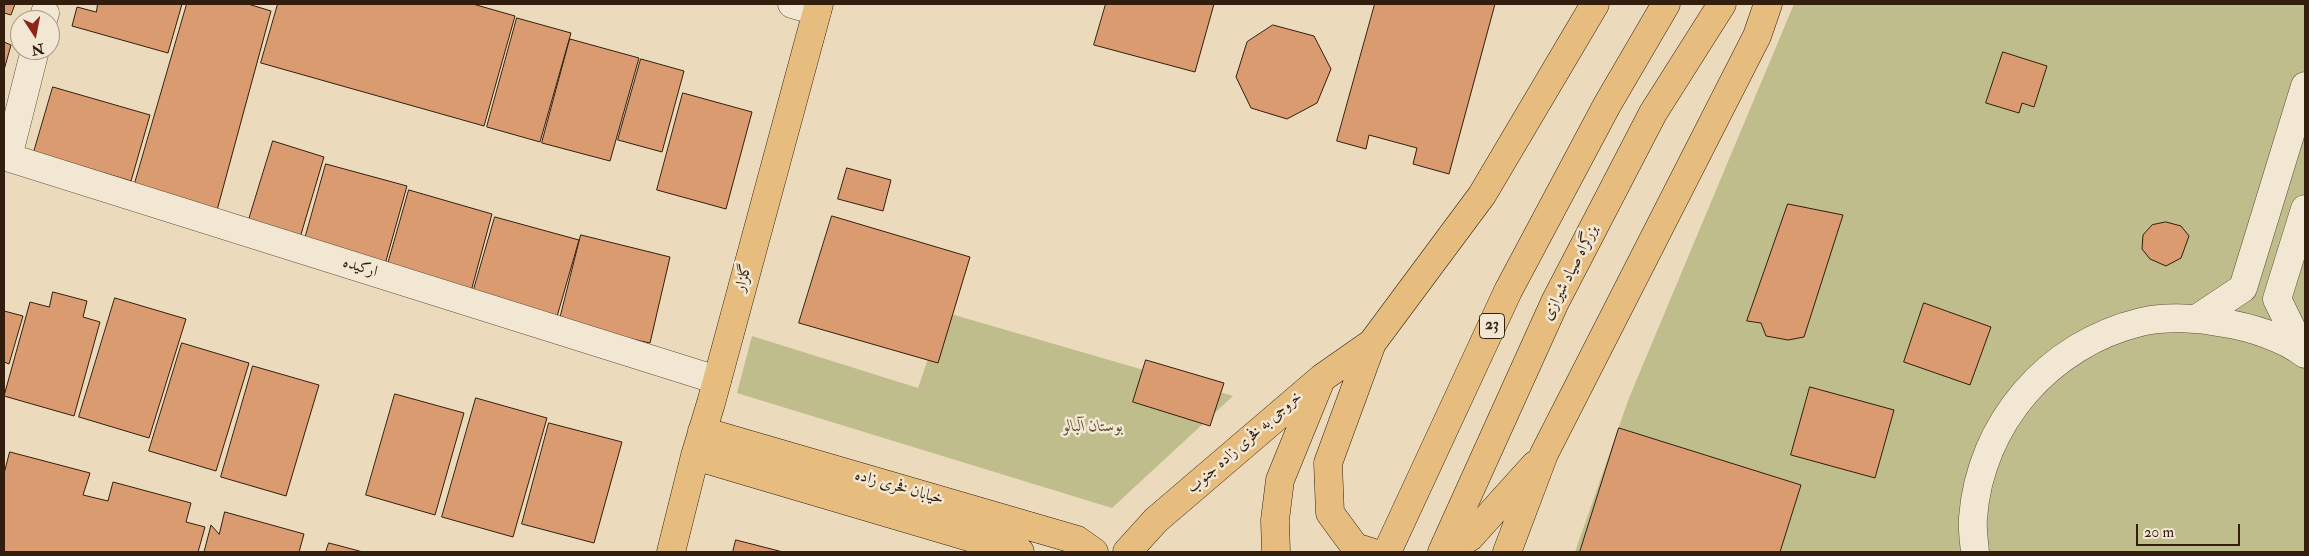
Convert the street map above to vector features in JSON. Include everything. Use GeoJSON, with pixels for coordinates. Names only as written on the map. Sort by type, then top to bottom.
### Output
{"type":"FeatureCollection","features":[{"type":"Feature","properties":{"kind":"main road"},"geometry":{"type":"LineString","coordinates":[[1371,552],[1355,547],[1330,513],[1328,464],[1372,344],[1482,195],[1595,4]]}},
{"type":"Feature","properties":{"kind":"main road","name":"23"},"geometry":{"type":"LineString","coordinates":[[1387,552],[1508,292],[1607,105],[1666,4]]}},
{"type":"Feature","properties":{"kind":"main road","name":"بزرگراه صیاد شیرازی"},"geometry":{"type":"LineString","coordinates":[[1442,552],[1555,302],[1653,113],[1722,4]]}},
{"type":"Feature","properties":{"kind":"main road"},"geometry":{"type":"LineString","coordinates":[[1507,552],[1544,454],[1757,36],[1768,4]]}},
{"type":"Feature","properties":{"kind":"main road","name":"گلزار"},"geometry":{"type":"LineString","coordinates":[[671,552],[698,443],[717,380],[809,6]]}},
{"type":"Feature","properties":{"kind":"main road","name":"خروجی به فخری زاده جنوب"},"geometry":{"type":"LineString","coordinates":[[1127,552],[1156,520],[1322,378],[1372,344]]}},
{"type":"Feature","properties":{"kind":"main road"},"geometry":{"type":"LineString","coordinates":[[1276,552],[1275,520],[1280,480],[1322,378]]}},
{"type":"Feature","properties":{"kind":"main road","name":"خیابان فخری زاده"},"geometry":{"type":"LineString","coordinates":[[698,443],[1020,552]]}},
{"type":"Feature","properties":{"kind":"main road","name":"خیابان فخری زاده"},"geometry":{"type":"LineString","coordinates":[[698,443],[1077,540],[1094,552]]}},
{"type":"Feature","properties":{"kind":"main road"},"geometry":{"type":"LineString","coordinates":[[1442,552],[1470,537],[1544,454]]}},
{"type":"Feature","properties":{"kind":"street"},"geometry":{"type":"LineString","coordinates":[[6,157],[32,60]]}},
{"type":"Feature","properties":{"kind":"street"},"geometry":{"type":"LineString","coordinates":[[2198,318],[2242,288],[2305,86]]}},
{"type":"Feature","properties":{"kind":"street","name":"ارکیده"},"geometry":{"type":"LineString","coordinates":[[6,157],[717,380]]}},
{"type":"Feature","properties":{"kind":"street"},"geometry":{"type":"LineString","coordinates":[[2304,353],[2277,299],[2305,209]]}},
{"type":"Feature","properties":{"kind":"street"},"geometry":{"type":"LineString","coordinates":[[1975,552],[1973,519],[1983,464],[2007,414],[2044,372],[2090,340],[2142,322],[2198,318],[2253,328],[2304,353]]}},
{"type":"Feature","properties":{"kind":"green space"},"geometry":{"type":"Polygon","coordinates":[[[1794,4],[2305,4],[2305,552],[1575,552],[1629,398],[1794,4]]]}},
{"type":"Feature","properties":{"kind":"green space","name":"بوستان آلبالو"},"geometry":{"type":"Polygon","coordinates":[[[944,312],[1233,396],[1112,508],[737,393],[752,336],[918,388],[944,312]]]}},
{"type":"Feature","properties":{"kind":"building"},"geometry":{"type":"Polygon","coordinates":[[[4,4],[15,4],[13,10],[10,10],[10,15],[4,13],[4,4]]]}},
{"type":"Feature","properties":{"kind":"building"},"geometry":{"type":"Polygon","coordinates":[[[98,4],[182,4],[168,53],[72,26],[77,7],[96,12],[98,4]]]}},
{"type":"Feature","properties":{"kind":"building"},"geometry":{"type":"Polygon","coordinates":[[[187,4],[248,4],[271,11],[216,214],[133,190],[187,4]]]}},
{"type":"Feature","properties":{"kind":"building"},"geometry":{"type":"Polygon","coordinates":[[[278,4],[473,4],[515,16],[484,126],[261,63],[278,4]]]}},
{"type":"Feature","properties":{"kind":"building"},"geometry":{"type":"Polygon","coordinates":[[[1106,4],[1214,4],[1195,72],[1094,45],[1106,4]]]}},
{"type":"Feature","properties":{"kind":"building"},"geometry":{"type":"Polygon","coordinates":[[[1375,4],[1495,4],[1449,174],[1413,164],[1417,148],[1369,135],[1366,149],[1337,141],[1375,4]]]}},
{"type":"Feature","properties":{"kind":"building"},"geometry":{"type":"Polygon","coordinates":[[[517,18],[571,33],[540,142],[487,127],[517,18]]]}},
{"type":"Feature","properties":{"kind":"building"},"geometry":{"type":"Polygon","coordinates":[[[1273,25],[1314,36],[1331,69],[1317,103],[1287,119],[1251,108],[1236,77],[1247,42],[1273,25]]]}},
{"type":"Feature","properties":{"kind":"building"},"geometry":{"type":"Polygon","coordinates":[[[570,39],[639,58],[610,161],[542,143],[570,39]]]}},
{"type":"Feature","properties":{"kind":"building"},"geometry":{"type":"Polygon","coordinates":[[[4,42],[10,45],[10,49],[4,70],[4,42]]]}},
{"type":"Feature","properties":{"kind":"building"},"geometry":{"type":"Polygon","coordinates":[[[2003,52],[2047,66],[2034,107],[2022,103],[2019,113],[1986,103],[2003,52]]]}},
{"type":"Feature","properties":{"kind":"building"},"geometry":{"type":"Polygon","coordinates":[[[641,59],[684,71],[662,152],[618,140],[641,59]]]}},
{"type":"Feature","properties":{"kind":"building"},"geometry":{"type":"Polygon","coordinates":[[[53,87],[150,115],[131,181],[34,152],[53,87]]]}},
{"type":"Feature","properties":{"kind":"building"},"geometry":{"type":"Polygon","coordinates":[[[683,93],[752,112],[726,209],[657,190],[683,93]]]}},
{"type":"Feature","properties":{"kind":"building"},"geometry":{"type":"Polygon","coordinates":[[[273,141],[324,157],[299,241],[247,226],[273,141]]]}},
{"type":"Feature","properties":{"kind":"building"},"geometry":{"type":"Polygon","coordinates":[[[326,164],[407,186],[384,268],[303,246],[326,164]]]}},
{"type":"Feature","properties":{"kind":"building"},"geometry":{"type":"Polygon","coordinates":[[[847,168],[891,180],[883,211],[838,199],[847,168]]]}},
{"type":"Feature","properties":{"kind":"building"},"geometry":{"type":"Polygon","coordinates":[[[409,190],[492,214],[470,295],[386,271],[409,190]]]}},
{"type":"Feature","properties":{"kind":"building"},"geometry":{"type":"Polygon","coordinates":[[[1788,204],[1843,215],[1804,337],[1788,340],[1766,336],[1761,323],[1747,321],[1788,204]]]}},
{"type":"Feature","properties":{"kind":"building"},"geometry":{"type":"Polygon","coordinates":[[[832,216],[970,257],[938,363],[799,323],[832,216]]]}},
{"type":"Feature","properties":{"kind":"building"},"geometry":{"type":"Polygon","coordinates":[[[495,217],[579,240],[556,320],[472,296],[495,217]]]}},
{"type":"Feature","properties":{"kind":"building"},"geometry":{"type":"Polygon","coordinates":[[[2166,222],[2181,226],[2189,236],[2181,258],[2166,266],[2150,259],[2142,249],[2143,235],[2152,225],[2166,222]]]}},
{"type":"Feature","properties":{"kind":"building"},"geometry":{"type":"Polygon","coordinates":[[[581,235],[670,257],[650,343],[559,323],[581,235]]]}},
{"type":"Feature","properties":{"kind":"building"},"geometry":{"type":"Polygon","coordinates":[[[53,292],[87,301],[83,317],[100,322],[74,416],[4,396],[30,302],[49,307],[53,292]]]}},
{"type":"Feature","properties":{"kind":"building"},"geometry":{"type":"Polygon","coordinates":[[[115,298],[186,319],[149,438],[79,417],[115,298]]]}},
{"type":"Feature","properties":{"kind":"building"},"geometry":{"type":"Polygon","coordinates":[[[1924,303],[1991,327],[1970,385],[1904,362],[1924,303]]]}},
{"type":"Feature","properties":{"kind":"building"},"geometry":{"type":"Polygon","coordinates":[[[4,311],[23,316],[9,364],[4,362],[4,311]]]}},
{"type":"Feature","properties":{"kind":"building"},"geometry":{"type":"Polygon","coordinates":[[[182,343],[249,363],[216,471],[149,451],[182,343]]]}},
{"type":"Feature","properties":{"kind":"building"},"geometry":{"type":"Polygon","coordinates":[[[1146,360],[1224,383],[1210,426],[1133,402],[1146,360]]]}},
{"type":"Feature","properties":{"kind":"building"},"geometry":{"type":"Polygon","coordinates":[[[253,366],[319,385],[286,496],[221,477],[253,366]]]}},
{"type":"Feature","properties":{"kind":"building"},"geometry":{"type":"Polygon","coordinates":[[[1810,387],[1894,410],[1875,478],[1791,455],[1810,387]]]}},
{"type":"Feature","properties":{"kind":"building"},"geometry":{"type":"Polygon","coordinates":[[[395,394],[464,413],[435,515],[366,495],[395,394]]]}},
{"type":"Feature","properties":{"kind":"building"},"geometry":{"type":"Polygon","coordinates":[[[476,398],[547,418],[513,537],[442,517],[476,398]]]}},
{"type":"Feature","properties":{"kind":"building"},"geometry":{"type":"Polygon","coordinates":[[[549,423],[622,442],[594,543],[522,524],[549,423]]]}},
{"type":"Feature","properties":{"kind":"building"},"geometry":{"type":"Polygon","coordinates":[[[1619,428],[1801,485],[1780,552],[1580,552],[1619,428]]]}},
{"type":"Feature","properties":{"kind":"building"},"geometry":{"type":"Polygon","coordinates":[[[10,452],[90,473],[83,495],[108,501],[113,482],[191,503],[186,522],[205,527],[198,552],[4,552],[4,474],[10,452]]]}},
{"type":"Feature","properties":{"kind":"building"},"geometry":{"type":"Polygon","coordinates":[[[225,512],[304,534],[299,552],[204,552],[211,525],[219,534],[225,512]]]}},
{"type":"Feature","properties":{"kind":"building"},"geometry":{"type":"Polygon","coordinates":[[[736,540],[783,552],[733,552],[736,540]]]}},
{"type":"Feature","properties":{"kind":"building"},"geometry":{"type":"Polygon","coordinates":[[[329,543],[363,552],[326,552],[329,543]]]}}]}
